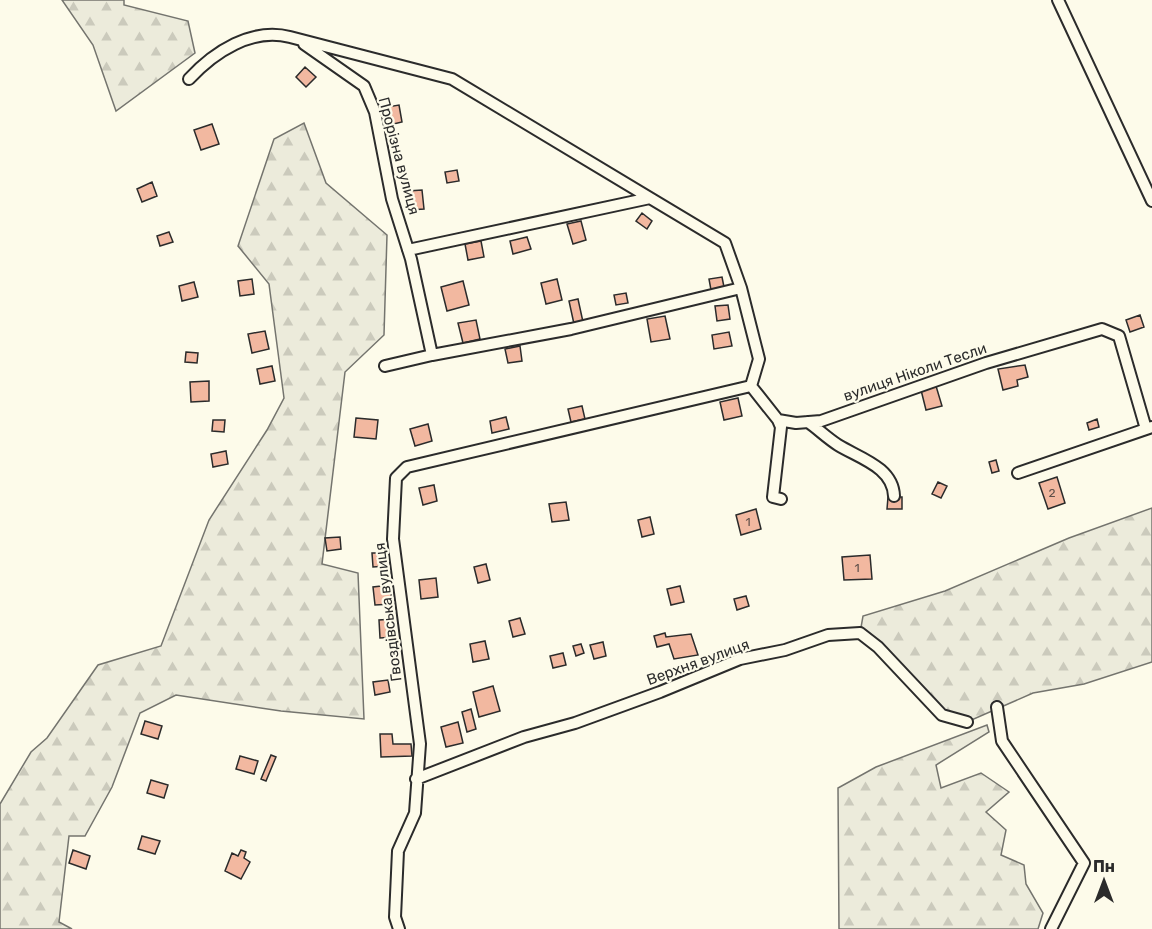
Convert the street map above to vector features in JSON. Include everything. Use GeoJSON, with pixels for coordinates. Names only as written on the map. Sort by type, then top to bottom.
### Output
{"type":"FeatureCollection","features":[{"type":"Feature","properties":{"kind":"street"},"geometry":{"type":"LineString","coordinates":[[1058,0],[1152,201]]}},
{"type":"Feature","properties":{"kind":"street"},"geometry":{"type":"LineString","coordinates":[[189,79],[206,60],[237,42],[276,33],[452,79],[725,243],[741,288],[759,358],[751,385],[781,427],[777,498]]}},
{"type":"Feature","properties":{"kind":"street","name":"Прорізна вулиця"},"geometry":{"type":"LineString","coordinates":[[290,37],[320,54],[364,86],[375,112],[390,189],[408,250],[432,355]]}},
{"type":"Feature","properties":{"kind":"street"},"geometry":{"type":"LineString","coordinates":[[408,250],[650,198]]}},
{"type":"Feature","properties":{"kind":"street"},"geometry":{"type":"LineString","coordinates":[[385,366],[572,329],[741,288]]}},
{"type":"Feature","properties":{"kind":"street","name":"вулиця Ніколи Тесли"},"geometry":{"type":"LineString","coordinates":[[778,420],[821,421],[986,363],[1102,328],[1119,336],[1149,428]]}},
{"type":"Feature","properties":{"kind":"street","name":"Гвоздівська вулиця"},"geometry":{"type":"LineString","coordinates":[[399,929],[395,917],[398,851],[415,813],[420,744],[393,539],[396,478],[407,467],[751,385]]}},
{"type":"Feature","properties":{"kind":"street"},"geometry":{"type":"LineString","coordinates":[[808,422],[827,438],[885,473],[894,484],[894,496]]}},
{"type":"Feature","properties":{"kind":"street"},"geometry":{"type":"LineString","coordinates":[[1018,473],[1149,428]]}},
{"type":"Feature","properties":{"kind":"street","name":"Верхня вулиця"},"geometry":{"type":"LineString","coordinates":[[416,779],[524,738],[575,723],[660,692],[740,659],[785,650],[828,635],[860,633],[878,647],[942,715],[967,722]]}},
{"type":"Feature","properties":{"kind":"street"},"geometry":{"type":"LineString","coordinates":[[997,708],[1002,741],[1084,863],[1051,929]]}},
{"type":"Feature","properties":{"kind":"green space"},"geometry":{"type":"Polygon","coordinates":[[[62,0],[124,0],[124,5],[188,21],[195,53],[116,111],[93,45],[62,0]]]}},
{"type":"Feature","properties":{"kind":"green space"},"geometry":{"type":"Polygon","coordinates":[[[304,123],[326,183],[387,235],[384,335],[345,372],[322,564],[358,573],[364,719],[281,711],[176,695],[140,713],[112,787],[85,836],[69,836],[59,922],[72,929],[0,929],[0,804],[31,752],[47,738],[98,665],[161,646],[209,520],[267,430],[284,398],[269,284],[238,246],[274,139],[304,123]]]}},
{"type":"Feature","properties":{"kind":"green space"},"geometry":{"type":"Polygon","coordinates":[[[1152,508],[1152,662],[1084,684],[1033,693],[967,722],[942,715],[860,633],[863,616],[945,591],[1069,538],[1152,508]]]}},
{"type":"Feature","properties":{"kind":"green space"},"geometry":{"type":"Polygon","coordinates":[[[987,725],[989,732],[936,765],[941,788],[981,773],[1009,792],[986,812],[1006,830],[1001,855],[1024,865],[1026,884],[1043,913],[1038,929],[839,929],[838,788],[876,767],[987,725]]]}},
{"type":"Feature","properties":{"kind":"building"},"geometry":{"type":"Polygon","coordinates":[[[305,67],[316,77],[306,87],[296,77],[305,67]]]}},
{"type":"Feature","properties":{"kind":"building"},"geometry":{"type":"Polygon","coordinates":[[[399,105],[402,122],[385,126],[381,108],[399,105]]]}},
{"type":"Feature","properties":{"kind":"building"},"geometry":{"type":"Polygon","coordinates":[[[212,124],[219,144],[201,150],[194,130],[212,124]]]}},
{"type":"Feature","properties":{"kind":"building"},"geometry":{"type":"Polygon","coordinates":[[[457,170],[459,181],[447,183],[445,172],[457,170]]]}},
{"type":"Feature","properties":{"kind":"building"},"geometry":{"type":"Polygon","coordinates":[[[152,182],[157,196],[142,202],[137,189],[152,182]]]}},
{"type":"Feature","properties":{"kind":"building"},"geometry":{"type":"Polygon","coordinates":[[[422,190],[424,209],[410,210],[408,191],[422,190]]]}},
{"type":"Feature","properties":{"kind":"building"},"geometry":{"type":"Polygon","coordinates":[[[642,213],[652,221],[647,229],[636,221],[642,213]]]}},
{"type":"Feature","properties":{"kind":"building"},"geometry":{"type":"Polygon","coordinates":[[[581,221],[586,240],[573,244],[567,224],[581,221]]]}},
{"type":"Feature","properties":{"kind":"building"},"geometry":{"type":"Polygon","coordinates":[[[169,232],[173,242],[160,246],[157,236],[169,232]]]}},
{"type":"Feature","properties":{"kind":"building"},"geometry":{"type":"Polygon","coordinates":[[[527,237],[531,249],[513,254],[510,241],[527,237]]]}},
{"type":"Feature","properties":{"kind":"building"},"geometry":{"type":"Polygon","coordinates":[[[481,241],[484,257],[468,260],[465,244],[481,241]]]}},
{"type":"Feature","properties":{"kind":"building"},"geometry":{"type":"Polygon","coordinates":[[[722,277],[724,287],[711,290],[709,279],[722,277]]]}},
{"type":"Feature","properties":{"kind":"building"},"geometry":{"type":"Polygon","coordinates":[[[252,279],[254,294],[240,296],[238,281],[252,279]]]}},
{"type":"Feature","properties":{"kind":"building"},"geometry":{"type":"Polygon","coordinates":[[[557,279],[562,300],[546,304],[541,283],[557,279]]]}},
{"type":"Feature","properties":{"kind":"building"},"geometry":{"type":"Polygon","coordinates":[[[463,281],[469,305],[447,311],[441,287],[463,281]]]}},
{"type":"Feature","properties":{"kind":"building"},"geometry":{"type":"Polygon","coordinates":[[[194,282],[198,297],[182,301],[179,286],[194,282]]]}},
{"type":"Feature","properties":{"kind":"building"},"geometry":{"type":"Polygon","coordinates":[[[626,293],[628,303],[616,305],[614,295],[626,293]]]}},
{"type":"Feature","properties":{"kind":"building"},"geometry":{"type":"Polygon","coordinates":[[[578,299],[583,322],[574,324],[569,301],[578,299]]]}},
{"type":"Feature","properties":{"kind":"building"},"geometry":{"type":"Polygon","coordinates":[[[728,305],[730,319],[717,321],[715,306],[728,305]]]}},
{"type":"Feature","properties":{"kind":"building"},"geometry":{"type":"Polygon","coordinates":[[[1140,315],[1144,327],[1130,332],[1126,320],[1140,315]]]}},
{"type":"Feature","properties":{"kind":"building"},"geometry":{"type":"Polygon","coordinates":[[[665,316],[670,339],[651,342],[647,319],[665,316]]]}},
{"type":"Feature","properties":{"kind":"building"},"geometry":{"type":"Polygon","coordinates":[[[476,320],[480,339],[463,343],[458,323],[476,320]]]}},
{"type":"Feature","properties":{"kind":"building"},"geometry":{"type":"Polygon","coordinates":[[[265,331],[269,349],[252,353],[248,334],[265,331]]]}},
{"type":"Feature","properties":{"kind":"building"},"geometry":{"type":"Polygon","coordinates":[[[729,332],[732,346],[714,349],[712,335],[729,332]]]}},
{"type":"Feature","properties":{"kind":"building"},"geometry":{"type":"Polygon","coordinates":[[[520,346],[522,361],[508,363],[505,349],[520,346]]]}},
{"type":"Feature","properties":{"kind":"building"},"geometry":{"type":"Polygon","coordinates":[[[186,352],[198,353],[197,363],[185,362],[186,352]]]}},
{"type":"Feature","properties":{"kind":"building"},"geometry":{"type":"Polygon","coordinates":[[[1025,365],[1028,377],[1017,380],[1018,386],[1003,390],[998,369],[1025,365]]]}},
{"type":"Feature","properties":{"kind":"building"},"geometry":{"type":"Polygon","coordinates":[[[272,366],[275,381],[260,384],[257,369],[272,366]]]}},
{"type":"Feature","properties":{"kind":"building"},"geometry":{"type":"Polygon","coordinates":[[[209,381],[209,401],[191,402],[190,382],[209,381]]]}},
{"type":"Feature","properties":{"kind":"building"},"geometry":{"type":"Polygon","coordinates":[[[936,386],[942,406],[926,410],[921,390],[936,386]]]}},
{"type":"Feature","properties":{"kind":"building"},"geometry":{"type":"Polygon","coordinates":[[[738,398],[742,416],[724,420],[720,402],[738,398]]]}},
{"type":"Feature","properties":{"kind":"building"},"geometry":{"type":"Polygon","coordinates":[[[582,406],[585,419],[571,422],[568,409],[582,406]]]}},
{"type":"Feature","properties":{"kind":"building"},"geometry":{"type":"Polygon","coordinates":[[[506,417],[509,429],[492,433],[490,421],[506,417]]]}},
{"type":"Feature","properties":{"kind":"building"},"geometry":{"type":"Polygon","coordinates":[[[356,418],[378,420],[376,439],[354,437],[356,418]]]}},
{"type":"Feature","properties":{"kind":"building"},"geometry":{"type":"Polygon","coordinates":[[[1097,419],[1099,427],[1089,430],[1087,423],[1097,419]]]}},
{"type":"Feature","properties":{"kind":"building"},"geometry":{"type":"Polygon","coordinates":[[[213,420],[225,420],[224,432],[212,431],[213,420]]]}},
{"type":"Feature","properties":{"kind":"building"},"geometry":{"type":"Polygon","coordinates":[[[428,424],[432,441],[415,446],[410,429],[428,424]]]}},
{"type":"Feature","properties":{"kind":"building"},"geometry":{"type":"Polygon","coordinates":[[[226,451],[228,464],[213,467],[211,454],[226,451]]]}},
{"type":"Feature","properties":{"kind":"building"},"geometry":{"type":"Polygon","coordinates":[[[996,460],[999,471],[992,473],[989,462],[996,460]]]}},
{"type":"Feature","properties":{"kind":"building"},"geometry":{"type":"Polygon","coordinates":[[[1057,477],[1065,503],[1048,509],[1039,483],[1057,477]]]}},
{"type":"Feature","properties":{"kind":"building"},"geometry":{"type":"Polygon","coordinates":[[[938,482],[947,486],[941,498],[932,494],[938,482]]]}},
{"type":"Feature","properties":{"kind":"building"},"geometry":{"type":"Polygon","coordinates":[[[434,485],[437,501],[423,505],[419,488],[434,485]]]}},
{"type":"Feature","properties":{"kind":"building"},"geometry":{"type":"Polygon","coordinates":[[[888,497],[902,497],[902,509],[887,509],[888,497]]]}},
{"type":"Feature","properties":{"kind":"building"},"geometry":{"type":"Polygon","coordinates":[[[566,502],[569,520],[552,522],[549,504],[566,502]]]}},
{"type":"Feature","properties":{"kind":"building"},"geometry":{"type":"Polygon","coordinates":[[[756,509],[761,529],[741,535],[736,515],[756,509]]]}},
{"type":"Feature","properties":{"kind":"building"},"geometry":{"type":"Polygon","coordinates":[[[650,517],[654,534],[642,537],[638,520],[650,517]]]}},
{"type":"Feature","properties":{"kind":"building"},"geometry":{"type":"Polygon","coordinates":[[[340,537],[341,549],[327,551],[325,538],[340,537]]]}},
{"type":"Feature","properties":{"kind":"building"},"geometry":{"type":"Polygon","coordinates":[[[372,553],[386,553],[386,566],[373,567],[372,553]]]}},
{"type":"Feature","properties":{"kind":"building"},"geometry":{"type":"Polygon","coordinates":[[[870,555],[872,579],[844,580],[842,557],[870,555]]]}},
{"type":"Feature","properties":{"kind":"building"},"geometry":{"type":"Polygon","coordinates":[[[486,564],[490,580],[478,583],[474,567],[486,564]]]}},
{"type":"Feature","properties":{"kind":"building"},"geometry":{"type":"Polygon","coordinates":[[[436,578],[438,597],[421,599],[419,580],[436,578]]]}},
{"type":"Feature","properties":{"kind":"building"},"geometry":{"type":"Polygon","coordinates":[[[390,585],[392,604],[375,605],[373,587],[390,585]]]}},
{"type":"Feature","properties":{"kind":"building"},"geometry":{"type":"Polygon","coordinates":[[[680,586],[684,602],[671,605],[667,589],[680,586]]]}},
{"type":"Feature","properties":{"kind":"building"},"geometry":{"type":"Polygon","coordinates":[[[746,596],[749,606],[737,610],[734,599],[746,596]]]}},
{"type":"Feature","properties":{"kind":"building"},"geometry":{"type":"Polygon","coordinates":[[[520,618],[525,634],[513,637],[509,621],[520,618]]]}},
{"type":"Feature","properties":{"kind":"building"},"geometry":{"type":"Polygon","coordinates":[[[393,619],[395,637],[380,638],[379,620],[393,619]]]}},
{"type":"Feature","properties":{"kind":"building"},"geometry":{"type":"Polygon","coordinates":[[[665,633],[666,637],[691,634],[698,655],[674,659],[669,644],[657,647],[654,636],[665,633]]]}},
{"type":"Feature","properties":{"kind":"building"},"geometry":{"type":"Polygon","coordinates":[[[485,641],[489,659],[473,662],[470,644],[485,641]]]}},
{"type":"Feature","properties":{"kind":"building"},"geometry":{"type":"Polygon","coordinates":[[[603,642],[606,656],[594,659],[590,645],[603,642]]]}},
{"type":"Feature","properties":{"kind":"building"},"geometry":{"type":"Polygon","coordinates":[[[581,644],[584,653],[576,656],[573,646],[581,644]]]}},
{"type":"Feature","properties":{"kind":"building"},"geometry":{"type":"Polygon","coordinates":[[[563,653],[566,665],[553,668],[550,656],[563,653]]]}},
{"type":"Feature","properties":{"kind":"building"},"geometry":{"type":"Polygon","coordinates":[[[388,680],[390,692],[375,695],[373,682],[388,680]]]}},
{"type":"Feature","properties":{"kind":"building"},"geometry":{"type":"Polygon","coordinates":[[[493,686],[500,711],[479,717],[473,692],[493,686]]]}},
{"type":"Feature","properties":{"kind":"building"},"geometry":{"type":"Polygon","coordinates":[[[471,709],[476,729],[467,732],[462,712],[471,709]]]}},
{"type":"Feature","properties":{"kind":"building"},"geometry":{"type":"Polygon","coordinates":[[[145,721],[162,726],[158,739],[141,734],[145,721]]]}},
{"type":"Feature","properties":{"kind":"building"},"geometry":{"type":"Polygon","coordinates":[[[458,722],[463,743],[446,747],[441,727],[458,722]]]}},
{"type":"Feature","properties":{"kind":"building"},"geometry":{"type":"Polygon","coordinates":[[[380,734],[392,734],[393,744],[411,744],[412,756],[381,757],[380,734]]]}},
{"type":"Feature","properties":{"kind":"building"},"geometry":{"type":"Polygon","coordinates":[[[271,755],[276,757],[266,781],[261,779],[271,755]]]}},
{"type":"Feature","properties":{"kind":"building"},"geometry":{"type":"Polygon","coordinates":[[[240,756],[258,761],[254,774],[236,769],[240,756]]]}},
{"type":"Feature","properties":{"kind":"building"},"geometry":{"type":"Polygon","coordinates":[[[151,780],[168,785],[164,798],[147,793],[151,780]]]}},
{"type":"Feature","properties":{"kind":"building"},"geometry":{"type":"Polygon","coordinates":[[[142,836],[160,841],[155,854],[138,849],[142,836]]]}},
{"type":"Feature","properties":{"kind":"building"},"geometry":{"type":"Polygon","coordinates":[[[73,850],[90,856],[86,869],[69,863],[73,850]]]}},
{"type":"Feature","properties":{"kind":"building"},"geometry":{"type":"Polygon","coordinates":[[[241,850],[246,852],[244,858],[250,862],[241,879],[225,871],[232,853],[238,856],[241,850]]]}}]}
